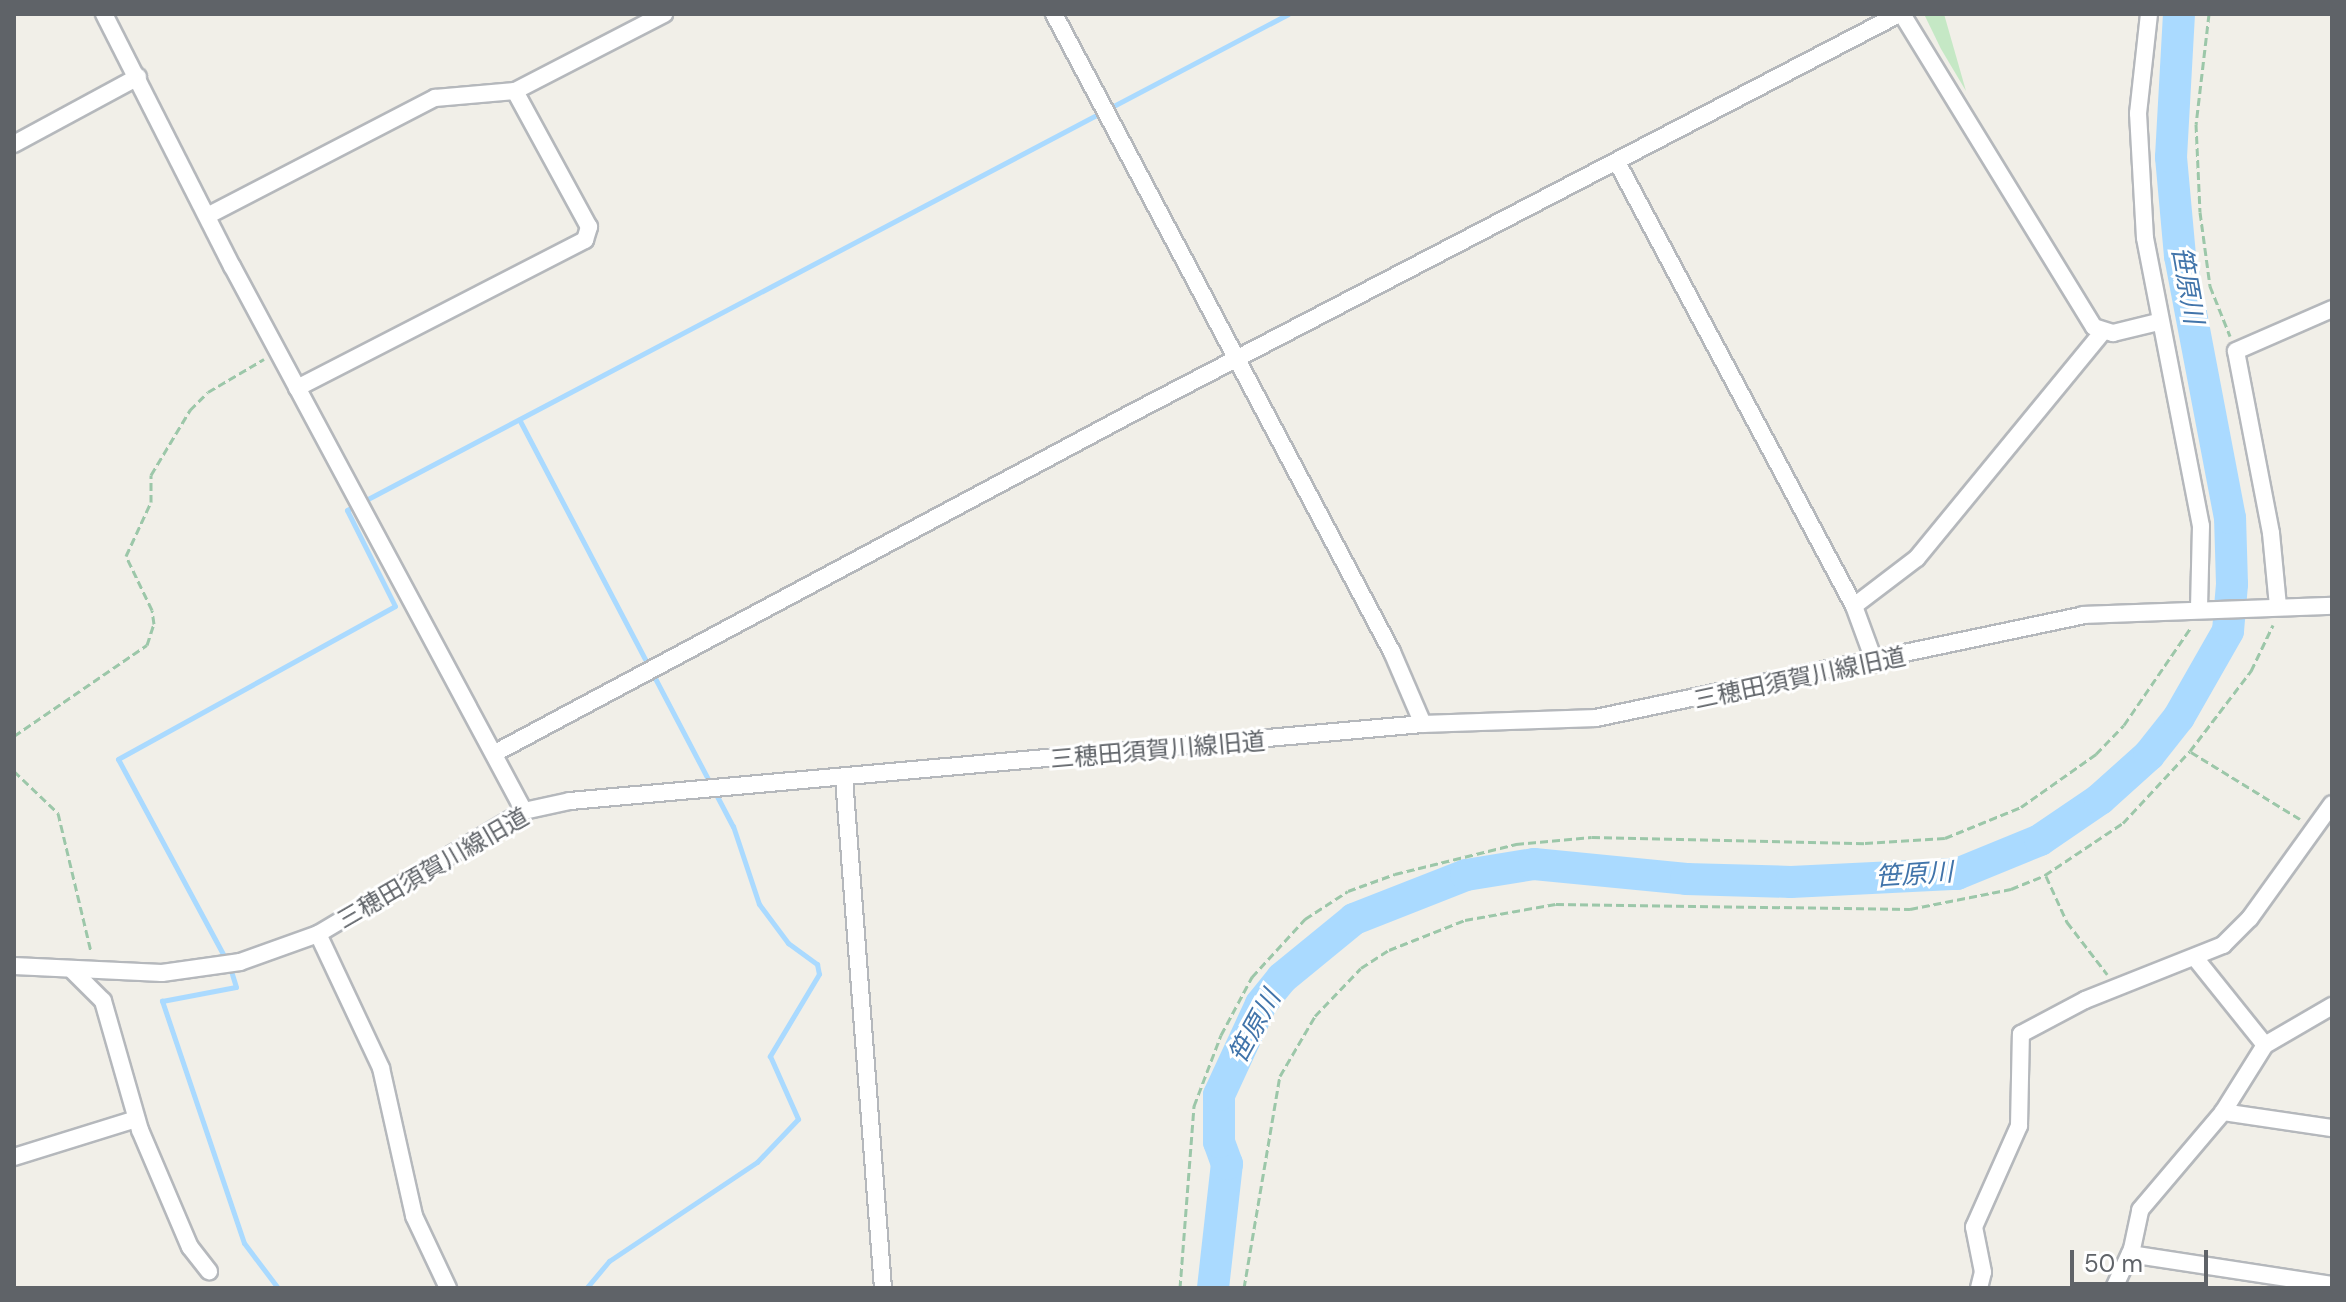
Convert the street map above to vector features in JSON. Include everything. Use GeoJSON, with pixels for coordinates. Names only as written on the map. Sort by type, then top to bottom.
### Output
{"type":"FeatureCollection","features":[{"type":"Feature","properties":{"kind":"street"},"geometry":{"type":"LineString","coordinates":[[104,14],[278,352],[524,811]]}},
{"type":"Feature","properties":{"kind":"street"},"geometry":{"type":"LineString","coordinates":[[207,216],[435,98],[515,91],[664,14]]}},
{"type":"Feature","properties":{"kind":"street"},"geometry":{"type":"LineString","coordinates":[[1054,14],[1235,362],[1392,652],[1423,724]]}},
{"type":"Feature","properties":{"kind":"street"},"geometry":{"type":"LineString","coordinates":[[495,753],[1901,14],[2102,333]]}},
{"type":"Feature","properties":{"kind":"street"},"geometry":{"type":"LineString","coordinates":[[2149,14],[2138,113],[2145,238],[2158,322],[2198,503],[2199,609]]}},
{"type":"Feature","properties":{"kind":"street"},"geometry":{"type":"LineString","coordinates":[[14,144],[138,77]]}},
{"type":"Feature","properties":{"kind":"street"},"geometry":{"type":"LineString","coordinates":[[297,388],[585,240],[589,227],[515,91]]}},
{"type":"Feature","properties":{"kind":"street"},"geometry":{"type":"LineString","coordinates":[[1618,164],[1854,606],[1875,663]]}},
{"type":"Feature","properties":{"kind":"street"},"geometry":{"type":"LineString","coordinates":[[2273,606],[2271,533],[2236,351],[2332,309]]}},
{"type":"Feature","properties":{"kind":"street"},"geometry":{"type":"LineString","coordinates":[[1854,606],[1911,565],[2102,333],[2158,322]]}},
{"type":"Feature","properties":{"kind":"street","name":"三穂田須賀川線旧道"},"geometry":{"type":"LineString","coordinates":[[14,966],[162,973],[240,962],[318,934],[524,811],[570,801],[1423,724],[1596,718],[1875,663],[2083,615],[2332,606]]}},
{"type":"Feature","properties":{"kind":"street"},"geometry":{"type":"LineString","coordinates":[[844,778],[883,1288]]}},
{"type":"Feature","properties":{"kind":"street"},"geometry":{"type":"LineString","coordinates":[[1979,1288],[1982,1262],[1974,1227],[2019,1126],[2021,1034],[2114,988],[2196,959],[2223,945],[2250,918],[2332,804]]}},
{"type":"Feature","properties":{"kind":"street"},"geometry":{"type":"LineString","coordinates":[[318,934],[381,1068],[414,1216],[448,1288]]}},
{"type":"Feature","properties":{"kind":"street"},"geometry":{"type":"LineString","coordinates":[[2196,959],[2265,1045]]}},
{"type":"Feature","properties":{"kind":"street"},"geometry":{"type":"LineString","coordinates":[[73,971],[103,1001],[136,1119],[190,1247],[209,1271]]}},
{"type":"Feature","properties":{"kind":"street"},"geometry":{"type":"LineString","coordinates":[[2114,1288],[2130,1254],[2140,1210],[2223,1112],[2265,1045],[2332,1006]]}},
{"type":"Feature","properties":{"kind":"street"},"geometry":{"type":"LineString","coordinates":[[2223,1112],[2332,1128]]}},
{"type":"Feature","properties":{"kind":"street"},"geometry":{"type":"LineString","coordinates":[[14,1157],[136,1119]]}},
{"type":"Feature","properties":{"kind":"street"},"geometry":{"type":"LineString","coordinates":[[2130,1254],[2332,1285]]}},
{"type":"Feature","properties":{"kind":"path"},"geometry":{"type":"LineString","coordinates":[[2209,14],[2196,124],[2200,212],[2210,286],[2236,351]]}},
{"type":"Feature","properties":{"kind":"path"},"geometry":{"type":"LineString","coordinates":[[14,736],[147,645],[154,624],[152,610],[126,556],[151,502],[151,475],[199,401],[278,352]]}},
{"type":"Feature","properties":{"kind":"path"},"geometry":{"type":"LineString","coordinates":[[1244,1288],[1280,1076],[1337,989],[1389,950],[1465,920],[1556,904],[1910,909],[1970,901],[2045,875],[2123,823],[2190,751],[2251,671],[2273,606]]}},
{"type":"Feature","properties":{"kind":"path"},"geometry":{"type":"LineString","coordinates":[[1180,1288],[1194,1106],[1221,1035],[1252,977],[1305,919],[1348,891],[1395,874],[1516,844],[1592,837],[1865,843],[1945,838],[2021,807],[2096,754],[2124,725],[2199,609]]}},
{"type":"Feature","properties":{"kind":"path"},"geometry":{"type":"LineString","coordinates":[[2190,751],[2314,827]]}},
{"type":"Feature","properties":{"kind":"path"},"geometry":{"type":"LineString","coordinates":[[14,771],[49,800],[61,821],[95,971]]}},
{"type":"Feature","properties":{"kind":"path"},"geometry":{"type":"LineString","coordinates":[[2045,875],[2067,922],[2114,988]]}},
{"type":"Feature","properties":{"kind":"green space"},"geometry":{"type":"Polygon","coordinates":[[[1924,14],[1944,14],[1966,91],[1941,49],[1924,14]]]}},
{"type":"Feature","properties":{"kind":"waterway"},"geometry":{"type":"LineString","coordinates":[[278,1288],[244,1243],[162,1001],[236,987],[230,967],[118,759],[395,606],[347,510],[1288,14]]}},
{"type":"Feature","properties":{"kind":"waterway","name":"笹原川"},"geometry":{"type":"LineString","coordinates":[[1213,1288],[1227,1164],[1219,1142],[1219,1095],[1261,1004],[1282,978],[1354,919],[1466,875],[1534,864],[1686,879],[1791,882],[1957,874],[2040,840],[2100,799],[2149,755],[2179,717],[2228,631],[2232,584],[2230,518],[2180,256],[2171,157],[2179,14]]}},
{"type":"Feature","properties":{"kind":"waterway"},"geometry":{"type":"LineString","coordinates":[[520,421],[733,826],[759,904],[788,943],[817,964],[819,974],[770,1056],[798,1119],[757,1162],[609,1261],[586,1288]]}}]}
